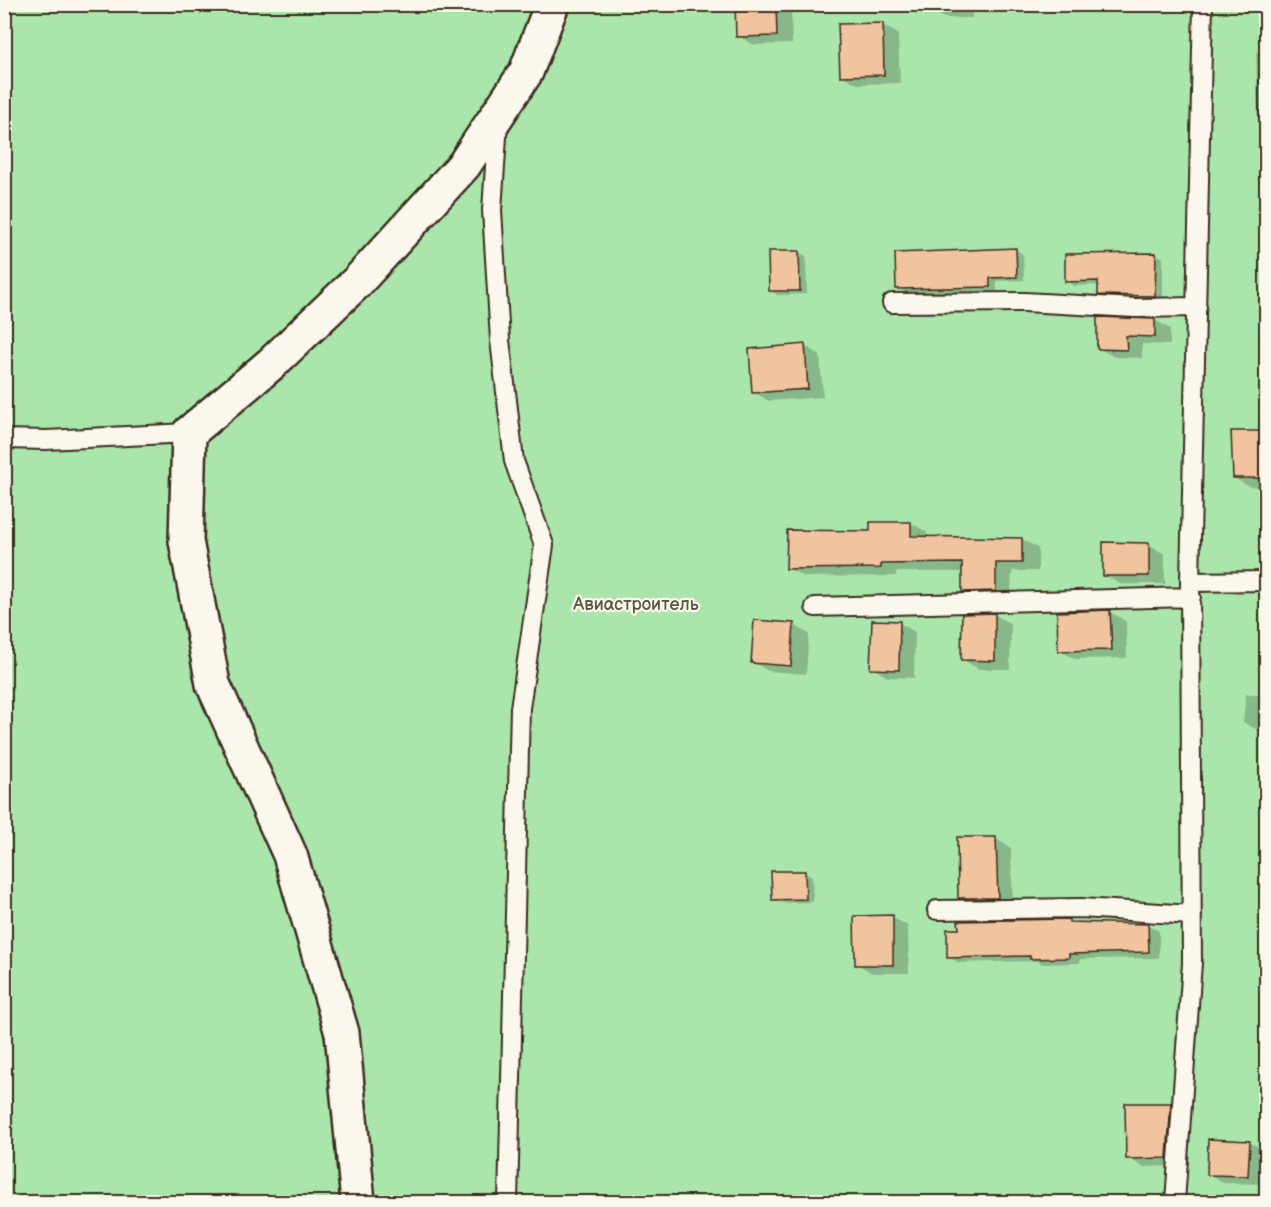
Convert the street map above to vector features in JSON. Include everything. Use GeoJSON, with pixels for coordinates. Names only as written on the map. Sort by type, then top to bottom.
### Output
{"type":"FeatureCollection","features":[{"type":"Feature","properties":{"kind":"street"},"geometry":{"type":"LineString","coordinates":[[358,1203],[342,1033],[290,855],[213,684],[186,541],[189,433],[272,363],[357,282],[464,165],[526,72],[552,4]]}},
{"type":"Feature","properties":{"kind":"lane"},"geometry":{"type":"LineString","coordinates":[[1175,1203],[1192,963],[1190,589],[1203,4]]}},
{"type":"Feature","properties":{"kind":"lane"},"geometry":{"type":"LineString","coordinates":[[498,114],[492,210],[500,340],[514,461],[544,545],[520,708],[508,1203]]}},
{"type":"Feature","properties":{"kind":"lane"},"geometry":{"type":"LineString","coordinates":[[892,303],[1024,302],[1135,308],[1197,307]]}},
{"type":"Feature","properties":{"kind":"lane"},"geometry":{"type":"LineString","coordinates":[[4,439],[46,440],[189,433]]}},
{"type":"Feature","properties":{"kind":"lane"},"geometry":{"type":"LineString","coordinates":[[815,607],[1190,589],[1266,581]]}},
{"type":"Feature","properties":{"kind":"lane"},"geometry":{"type":"LineString","coordinates":[[936,910],[1081,908],[1192,915]]}},
{"type":"Feature","properties":{"kind":"green space","name":"Авиастроитель"},"geometry":{"type":"Polygon","coordinates":[[[5,5],[1266,5],[1266,1202],[5,1202],[5,5]]]}},
{"type":"Feature","properties":{"kind":"building"},"geometry":{"type":"Polygon","coordinates":[[[735,4],[776,4],[777,36],[736,37],[735,4]]]}},
{"type":"Feature","properties":{"kind":"building"},"geometry":{"type":"Polygon","coordinates":[[[883,23],[884,75],[840,76],[838,24],[883,23]]]}},
{"type":"Feature","properties":{"kind":"building"},"geometry":{"type":"Polygon","coordinates":[[[1016,248],[1017,277],[990,278],[990,287],[896,289],[895,253],[1016,248]]]}},
{"type":"Feature","properties":{"kind":"building"},"geometry":{"type":"Polygon","coordinates":[[[768,251],[799,251],[800,291],[769,291],[768,251]]]}},
{"type":"Feature","properties":{"kind":"building"},"geometry":{"type":"Polygon","coordinates":[[[1156,253],[1155,296],[1098,295],[1098,281],[1065,282],[1065,254],[1156,253]]]}},
{"type":"Feature","properties":{"kind":"building"},"geometry":{"type":"Polygon","coordinates":[[[1097,317],[1155,319],[1155,337],[1126,336],[1127,350],[1097,349],[1097,317]]]}},
{"type":"Feature","properties":{"kind":"building"},"geometry":{"type":"Polygon","coordinates":[[[805,344],[808,389],[752,393],[749,349],[805,344]]]}},
{"type":"Feature","properties":{"kind":"building"},"geometry":{"type":"Polygon","coordinates":[[[1231,431],[1266,431],[1266,478],[1233,478],[1231,431]]]}},
{"type":"Feature","properties":{"kind":"building"},"geometry":{"type":"Polygon","coordinates":[[[870,522],[911,522],[911,536],[1022,538],[1022,563],[996,563],[996,591],[962,592],[962,563],[881,564],[881,568],[786,569],[787,530],[870,531],[870,522]]]}},
{"type":"Feature","properties":{"kind":"building"},"geometry":{"type":"Polygon","coordinates":[[[1103,542],[1149,543],[1149,576],[1103,576],[1103,542]]]}},
{"type":"Feature","properties":{"kind":"building"},"geometry":{"type":"Polygon","coordinates":[[[1110,610],[1112,650],[1058,651],[1057,612],[1110,610]]]}},
{"type":"Feature","properties":{"kind":"building"},"geometry":{"type":"Polygon","coordinates":[[[995,613],[995,661],[961,660],[962,614],[995,613]]]}},
{"type":"Feature","properties":{"kind":"building"},"geometry":{"type":"Polygon","coordinates":[[[754,620],[794,623],[791,666],[751,663],[754,620]]]}},
{"type":"Feature","properties":{"kind":"building"},"geometry":{"type":"Polygon","coordinates":[[[872,620],[900,621],[899,670],[870,669],[872,620]]]}},
{"type":"Feature","properties":{"kind":"building"},"geometry":{"type":"Polygon","coordinates":[[[957,837],[996,837],[998,898],[958,898],[957,837]]]}},
{"type":"Feature","properties":{"kind":"building"},"geometry":{"type":"Polygon","coordinates":[[[771,871],[805,871],[806,899],[772,900],[771,871]]]}},
{"type":"Feature","properties":{"kind":"building"},"geometry":{"type":"Polygon","coordinates":[[[893,915],[893,965],[855,965],[854,916],[893,915]]]}},
{"type":"Feature","properties":{"kind":"building"},"geometry":{"type":"Polygon","coordinates":[[[1069,919],[1069,922],[1148,924],[1149,952],[1069,954],[1069,958],[1030,959],[1030,956],[947,958],[947,929],[959,929],[958,921],[1069,919]]]}},
{"type":"Feature","properties":{"kind":"building"},"geometry":{"type":"Polygon","coordinates":[[[1125,1103],[1171,1103],[1167,1158],[1126,1159],[1125,1103]]]}},
{"type":"Feature","properties":{"kind":"building"},"geometry":{"type":"Polygon","coordinates":[[[1208,1139],[1250,1141],[1248,1176],[1207,1175],[1208,1139]]]}}]}
